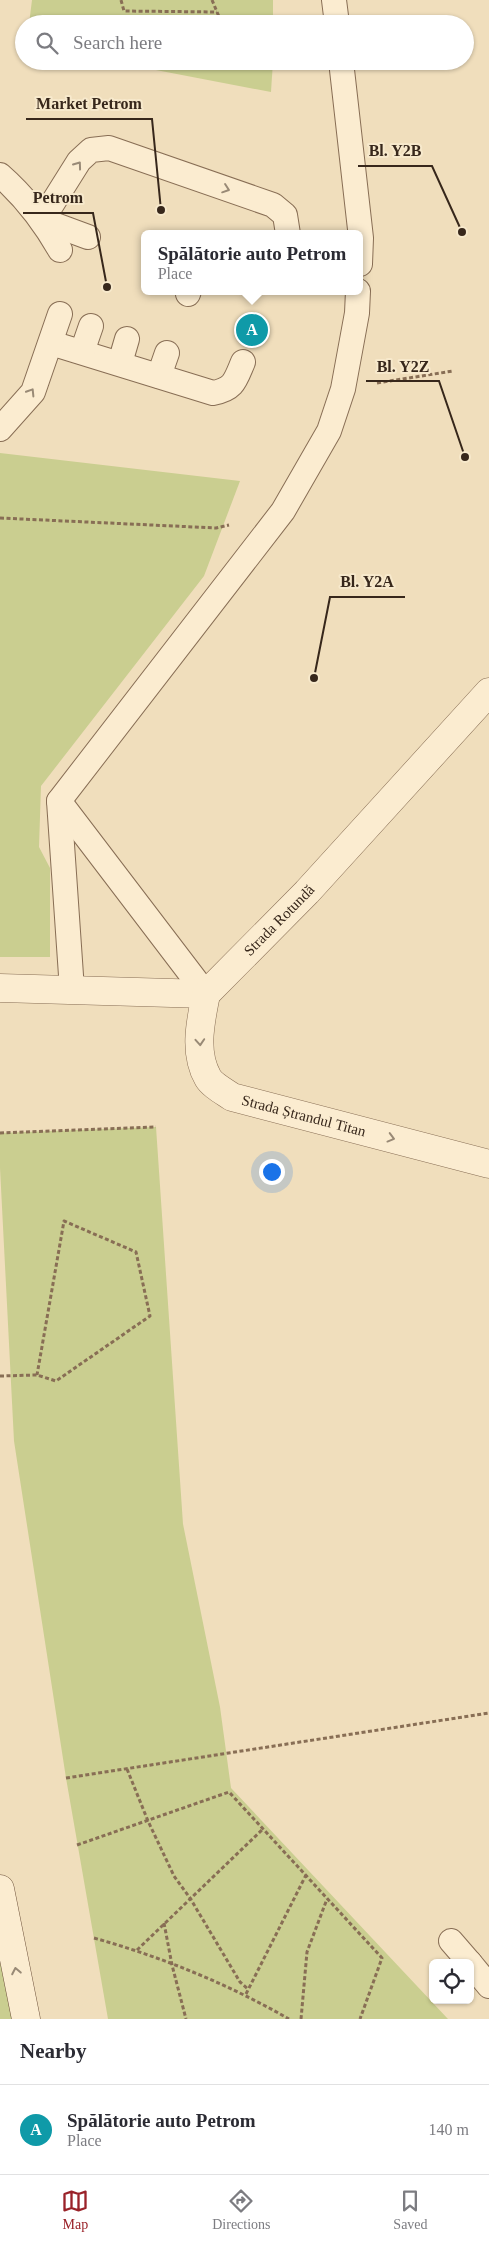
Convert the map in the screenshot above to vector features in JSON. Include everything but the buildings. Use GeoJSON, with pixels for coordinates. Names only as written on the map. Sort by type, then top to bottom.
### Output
{"type":"FeatureCollection","features":[{"type":"Feature","properties":{"kind":"street","name":"Strada Rotundă"},"geometry":{"type":"LineString","coordinates":[[206,994],[307,892],[489,692]]}},
{"type":"Feature","properties":{"kind":"street"},"geometry":{"type":"LineString","coordinates":[[0,988],[206,994]]}},
{"type":"Feature","properties":{"kind":"street","name":"Strada Ștrandul Titan"},"geometry":{"type":"LineString","coordinates":[[206,994],[199,1030],[201,1057],[208,1079],[232,1097],[489,1164]]}},
{"type":"Feature","properties":{"kind":"street"},"geometry":{"type":"LineString","coordinates":[[0,1889],[26,2019]]}},
{"type":"Feature","properties":{"kind":"lane"},"geometry":{"type":"LineString","coordinates":[[334,0],[336,15]]}},
{"type":"Feature","properties":{"kind":"lane"},"geometry":{"type":"LineString","coordinates":[[342,70],[360,230]]}},
{"type":"Feature","properties":{"kind":"lane"},"geometry":{"type":"LineString","coordinates":[[42,220],[80,161],[91,150],[109,148],[273,205],[286,215],[288,230]]}},
{"type":"Feature","properties":{"kind":"lane"},"geometry":{"type":"LineString","coordinates":[[0,175],[13,186],[42,220],[60,250]]}},
{"type":"Feature","properties":{"kind":"lane"},"geometry":{"type":"LineString","coordinates":[[42,220],[88,237]]}},
{"type":"Feature","properties":{"kind":"lane"},"geometry":{"type":"LineString","coordinates":[[72,990],[59,801],[283,511],[329,431],[343,389],[357,313],[358,295]]}},
{"type":"Feature","properties":{"kind":"lane"},"geometry":{"type":"LineString","coordinates":[[0,429],[33,392],[60,314]]}},
{"type":"Feature","properties":{"kind":"lane"},"geometry":{"type":"LineString","coordinates":[[82,352],[91,326]]}},
{"type":"Feature","properties":{"kind":"lane"},"geometry":{"type":"LineString","coordinates":[[120,363],[127,339]]}},
{"type":"Feature","properties":{"kind":"lane"},"geometry":{"type":"LineString","coordinates":[[51,343],[212,393],[227,391],[234,382],[243,362]]}},
{"type":"Feature","properties":{"kind":"lane"},"geometry":{"type":"LineString","coordinates":[[159,376],[167,353]]}},
{"type":"Feature","properties":{"kind":"lane"},"geometry":{"type":"LineString","coordinates":[[59,801],[206,994]]}},
{"type":"Feature","properties":{"kind":"lane"},"geometry":{"type":"LineString","coordinates":[[451,1941],[467,1959]]}},
{"type":"Feature","properties":{"kind":"lane"},"geometry":{"type":"LineString","coordinates":[[474,1968],[489,1986]]}},
{"type":"Feature","properties":{"kind":"path"},"geometry":{"type":"LineString","coordinates":[[121,0],[124,11],[217,12]]}},
{"type":"Feature","properties":{"kind":"path"},"geometry":{"type":"LineString","coordinates":[[212,0],[218,15]]}},
{"type":"Feature","properties":{"kind":"path"},"geometry":{"type":"LineString","coordinates":[[343,389],[453,371]]}},
{"type":"Feature","properties":{"kind":"path"},"geometry":{"type":"LineString","coordinates":[[0,518],[216,528],[283,511]]}},
{"type":"Feature","properties":{"kind":"path"},"geometry":{"type":"LineString","coordinates":[[0,1133],[156,1127]]}},
{"type":"Feature","properties":{"kind":"path"},"geometry":{"type":"LineString","coordinates":[[0,1376],[37,1375],[56,1381],[150,1316],[136,1252],[64,1221],[37,1375]]}},
{"type":"Feature","properties":{"kind":"path"},"geometry":{"type":"LineString","coordinates":[[66,1778],[489,1713]]}},
{"type":"Feature","properties":{"kind":"path"},"geometry":{"type":"LineString","coordinates":[[127,1768],[148,1821],[174,1876],[190,1898],[240,1982],[248,1989]]}},
{"type":"Feature","properties":{"kind":"path"},"geometry":{"type":"LineString","coordinates":[[77,1845],[229,1792],[382,1958],[360,2019]]}},
{"type":"Feature","properties":{"kind":"path"},"geometry":{"type":"LineString","coordinates":[[137,1950],[262,1829]]}},
{"type":"Feature","properties":{"kind":"path"},"geometry":{"type":"LineString","coordinates":[[246,1994],[306,1875]]}},
{"type":"Feature","properties":{"kind":"path"},"geometry":{"type":"LineString","coordinates":[[301,2019],[306,1952],[327,1899]]}},
{"type":"Feature","properties":{"kind":"path"},"geometry":{"type":"LineString","coordinates":[[164,1923],[172,1965],[186,2019]]}},
{"type":"Feature","properties":{"kind":"path"},"geometry":{"type":"LineString","coordinates":[[94,1938],[137,1950],[246,1994],[289,2019]]}},
{"type":"Feature","properties":{"kind":"green space"},"geometry":{"type":"Polygon","coordinates":[[[32,0],[273,0],[273,15],[30,15],[32,0]]]}},
{"type":"Feature","properties":{"kind":"green space"},"geometry":{"type":"Polygon","coordinates":[[[156,70],[272,70],[271,92],[156,70]]]}},
{"type":"Feature","properties":{"kind":"green space"},"geometry":{"type":"Polygon","coordinates":[[[0,453],[240,481],[204,576],[41,786],[39,847],[50,868],[50,957],[0,957],[0,453]]]}},
{"type":"Feature","properties":{"kind":"green space"},"geometry":{"type":"Polygon","coordinates":[[[156,1127],[183,1524],[220,1707],[231,1788],[429,1999],[429,2004],[434,2004],[448,2019],[108,2019],[66,1778],[14,1441],[0,1168],[0,1133],[156,1127]]]}},
{"type":"Feature","properties":{"kind":"green space"},"geometry":{"type":"Polygon","coordinates":[[[0,1963],[1,1966],[12,2019],[0,2019],[0,1963]]]}},
{"type":"Feature","properties":{"kind":"place","name":"Market Petrom"},"geometry":{"type":"Point","coordinates":[161,210]}},
{"type":"Feature","properties":{"kind":"place","name":"Bl. Y2B"},"geometry":{"type":"Point","coordinates":[462,232]}},
{"type":"Feature","properties":{"kind":"place","name":"Petrom"},"geometry":{"type":"Point","coordinates":[107,287]}},
{"type":"Feature","properties":{"kind":"place","name":"Spălătorie auto Petrom"},"geometry":{"type":"Point","coordinates":[252,330]}},
{"type":"Feature","properties":{"kind":"place","name":"Bl. Y2Z"},"geometry":{"type":"Point","coordinates":[465,457]}},
{"type":"Feature","properties":{"kind":"place","name":"Bl. Y2A"},"geometry":{"type":"Point","coordinates":[314,678]}}]}
